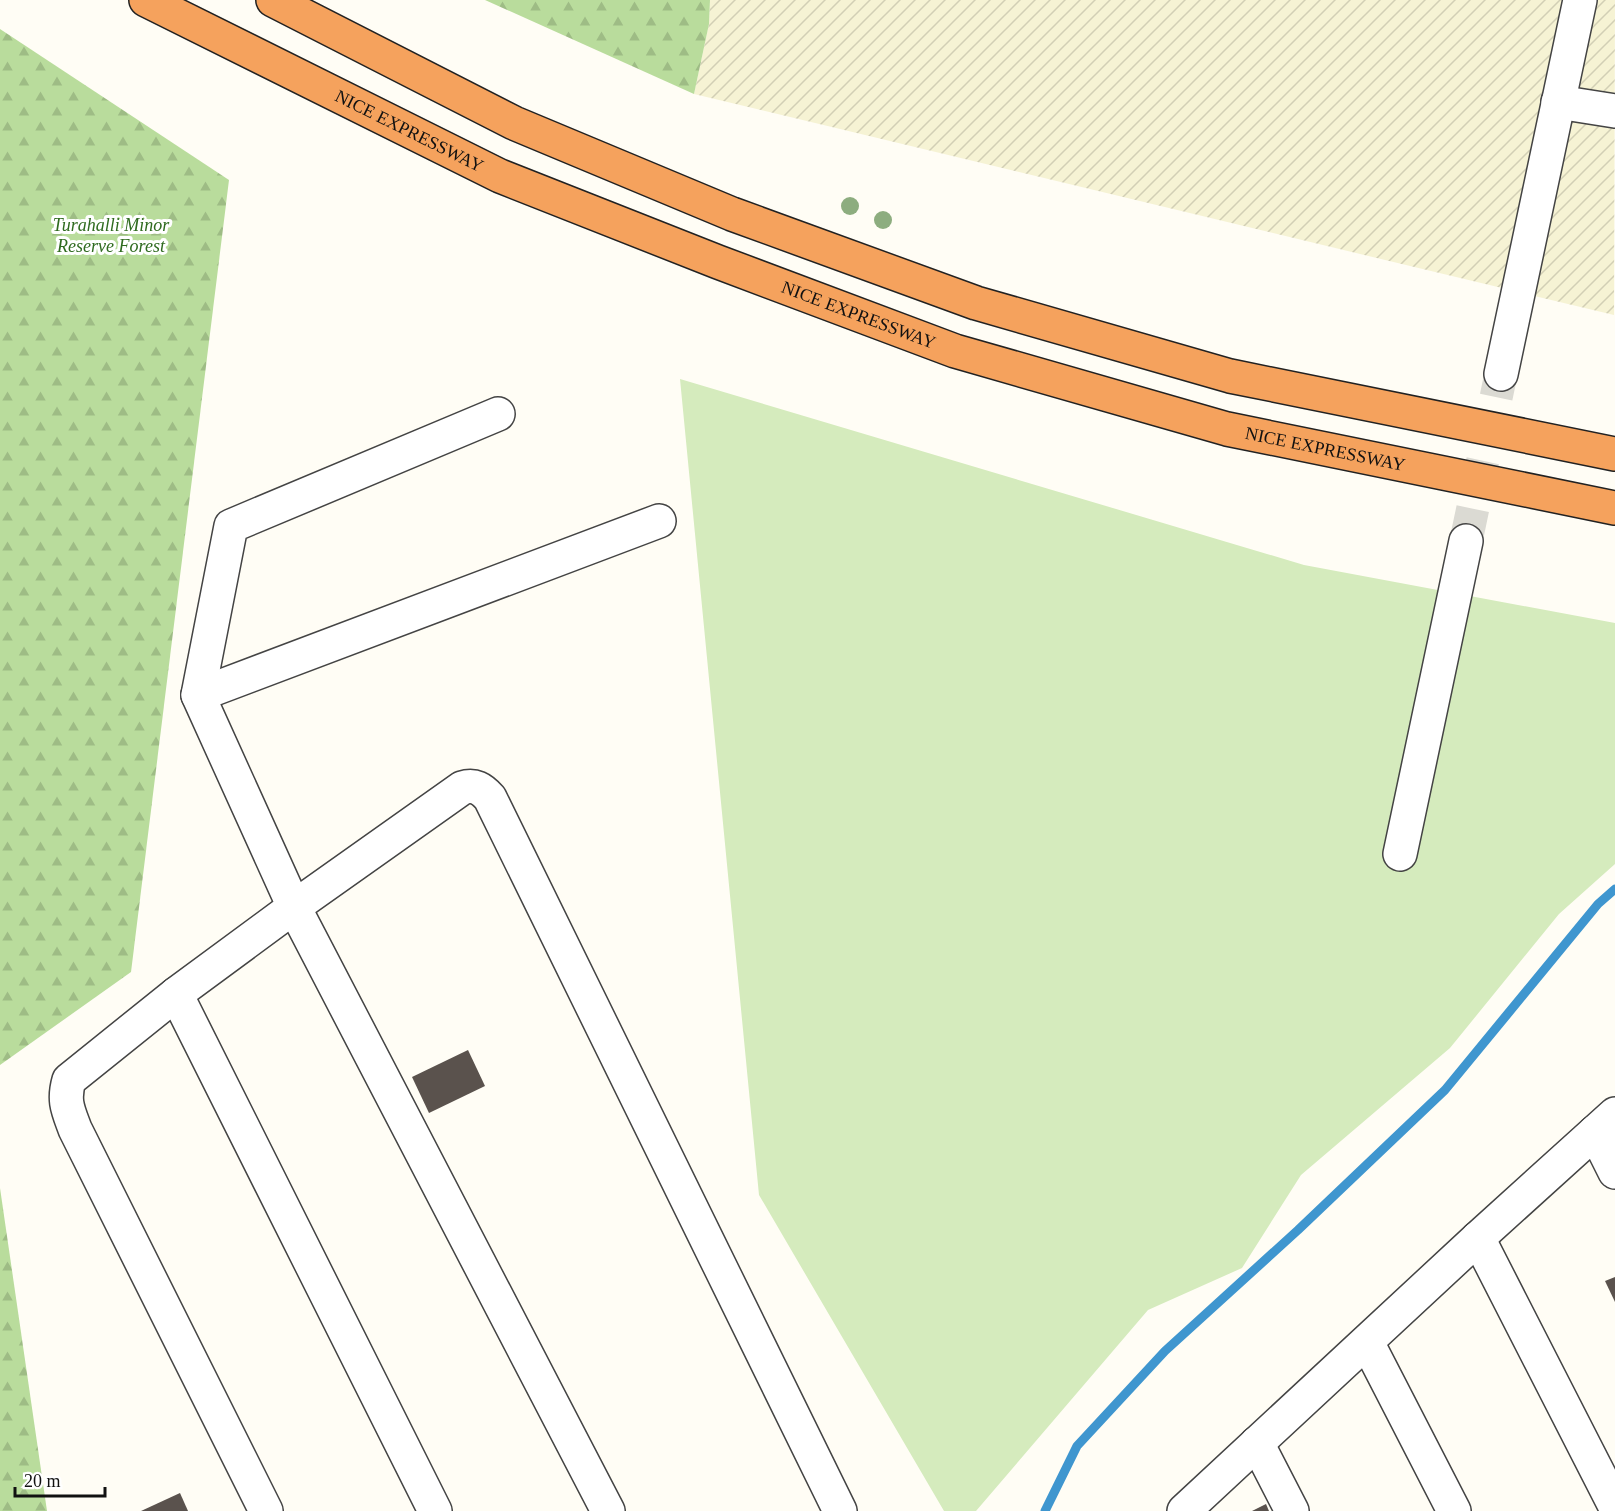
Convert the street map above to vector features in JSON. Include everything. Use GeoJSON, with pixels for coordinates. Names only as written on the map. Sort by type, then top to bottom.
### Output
{"type":"FeatureCollection","features":[{"type":"Feature","properties":{"kind":"highway","name":"NICE EXPRESSWAY"},"geometry":{"type":"LineString","coordinates":[[146,0],[500,176],[718,262],[955,351],[1227,429],[1615,508]]}},
{"type":"Feature","properties":{"kind":"highway"},"geometry":{"type":"LineString","coordinates":[[273,0],[514,123],[732,214],[976,303],[1230,376],[1615,454]]}},
{"type":"Feature","properties":{"kind":"street"},"geometry":{"type":"LineString","coordinates":[[1501,374],[1580,0]]}},
{"type":"Feature","properties":{"kind":"street"},"geometry":{"type":"LineString","coordinates":[[1558,102],[1615,111]]}},
{"type":"Feature","properties":{"kind":"street"},"geometry":{"type":"LineString","coordinates":[[498,414],[231,526],[198,695],[294,907],[608,1511]]}},
{"type":"Feature","properties":{"kind":"street"},"geometry":{"type":"LineString","coordinates":[[198,695],[659,520]]}},
{"type":"Feature","properties":{"kind":"street"},"geometry":{"type":"LineString","coordinates":[[1400,854],[1466,541]]}},
{"type":"Feature","properties":{"kind":"street"},"geometry":{"type":"LineString","coordinates":[[266,1511],[75,1129],[66,1106],[65,1094],[69,1080],[176,994],[462,788],[470,786],[483,791],[490,798],[840,1511]]}},
{"type":"Feature","properties":{"kind":"street"},"geometry":{"type":"LineString","coordinates":[[176,994],[435,1511]]}},
{"type":"Feature","properties":{"kind":"street"},"geometry":{"type":"LineString","coordinates":[[1605,1123],[1615,1172]]}},
{"type":"Feature","properties":{"kind":"street"},"geometry":{"type":"LineString","coordinates":[[1184,1511],[1605,1123]]}},
{"type":"Feature","properties":{"kind":"street"},"geometry":{"type":"LineString","coordinates":[[1478,1238],[1615,1506]]}},
{"type":"Feature","properties":{"kind":"street"},"geometry":{"type":"LineString","coordinates":[[1367,1342],[1454,1511]]}},
{"type":"Feature","properties":{"kind":"street"},"geometry":{"type":"LineString","coordinates":[[1257,1443],[1292,1511]]}},
{"type":"Feature","properties":{"kind":"shaded area"},"geometry":{"type":"Polygon","coordinates":[[[710,0],[1615,0],[1614,315],[694,94],[709,24],[710,0]]]}},
{"type":"Feature","properties":{"kind":"green space"},"geometry":{"type":"Polygon","coordinates":[[[485,0],[710,0],[709,24],[694,94],[485,0]]]}},
{"type":"Feature","properties":{"kind":"green space","name":"Turahalli Minor Reserve Forest"},"geometry":{"type":"Polygon","coordinates":[[[0,29],[229,180],[131,972],[0,1065],[0,29]]]}},
{"type":"Feature","properties":{"kind":"green space"},"geometry":{"type":"Polygon","coordinates":[[[680,379],[1304,565],[1615,623],[1615,864],[1559,914],[1450,1048],[1301,1175],[1242,1268],[1148,1310],[976,1511],[944,1511],[759,1195],[680,379]]]}},
{"type":"Feature","properties":{"kind":"green space"},"geometry":{"type":"Polygon","coordinates":[[[0,1188],[47,1511],[0,1511],[0,1188]]]}},
{"type":"Feature","properties":{"kind":"building"},"geometry":{"type":"Polygon","coordinates":[[[468,1050],[485,1086],[429,1113],[412,1077],[468,1050]]]}},
{"type":"Feature","properties":{"kind":"building"},"geometry":{"type":"Polygon","coordinates":[[[1615,1277],[1615,1302],[1605,1281],[1615,1277]]]}},
{"type":"Feature","properties":{"kind":"building"},"geometry":{"type":"Polygon","coordinates":[[[180,1493],[188,1511],[141,1511],[180,1493]]]}},
{"type":"Feature","properties":{"kind":"building"},"geometry":{"type":"Polygon","coordinates":[[[1266,1504],[1269,1511],[1252,1511],[1266,1504]]]}},
{"type":"Feature","properties":{"kind":"waterway"},"geometry":{"type":"LineString","coordinates":[[1045,1511],[1077,1446],[1165,1351],[1298,1230],[1445,1090],[1598,904],[1615,889]]}},
{"type":"Feature","properties":{"kind":"tunnel"},"geometry":{"type":"LineString","coordinates":[[1466,541],[1501,374]]}}]}
